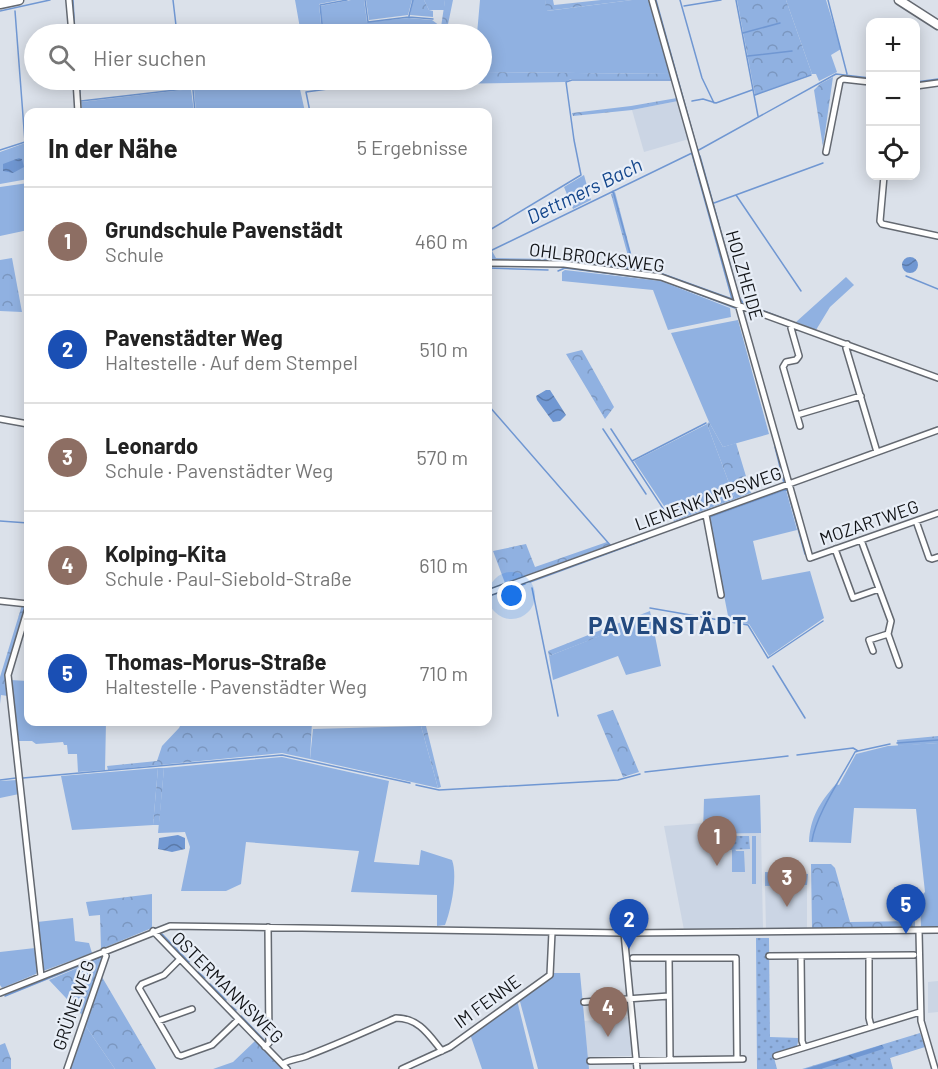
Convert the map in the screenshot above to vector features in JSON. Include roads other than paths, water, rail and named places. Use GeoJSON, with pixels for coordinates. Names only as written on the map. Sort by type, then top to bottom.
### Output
{"type":"FeatureCollection","features":[{"type":"Feature","properties":{"kind":"main road"},"geometry":{"type":"LineString","coordinates":[[0,4],[19,0]]}},
{"type":"Feature","properties":{"kind":"main road"},"geometry":{"type":"LineString","coordinates":[[899,0],[938,25]]}},
{"type":"Feature","properties":{"kind":"street"},"geometry":{"type":"LineString","coordinates":[[69,0],[71,24]]}},
{"type":"Feature","properties":{"kind":"street","name":"HOLZHEIDE"},"geometry":{"type":"LineString","coordinates":[[652,0],[810,558]]}},
{"type":"Feature","properties":{"kind":"street"},"geometry":{"type":"LineString","coordinates":[[826,152],[840,81],[843,78],[866,81]]}},
{"type":"Feature","properties":{"kind":"street"},"geometry":{"type":"LineString","coordinates":[[920,85],[938,83]]}},
{"type":"Feature","properties":{"kind":"street"},"geometry":{"type":"LineString","coordinates":[[77,90],[78,108]]}},
{"type":"Feature","properties":{"kind":"street"},"geometry":{"type":"LineString","coordinates":[[884,180],[880,221],[886,226],[938,236]]}},
{"type":"Feature","properties":{"kind":"street","name":"OHLBROCKSWEG"},"geometry":{"type":"LineString","coordinates":[[492,263],[564,264],[661,277],[938,378]]}},
{"type":"Feature","properties":{"kind":"street"},"geometry":{"type":"LineString","coordinates":[[792,325],[799,356],[783,367],[800,426]]}},
{"type":"Feature","properties":{"kind":"street"},"geometry":{"type":"LineString","coordinates":[[846,344],[877,452]]}},
{"type":"Feature","properties":{"kind":"street"},"geometry":{"type":"LineString","coordinates":[[797,415],[861,396]]}},
{"type":"Feature","properties":{"kind":"street"},"geometry":{"type":"LineString","coordinates":[[0,419],[24,423]]}},
{"type":"Feature","properties":{"kind":"street","name":"LIENENKAMPSWEG"},"geometry":{"type":"LineString","coordinates":[[492,592],[938,430]]}},
{"type":"Feature","properties":{"kind":"street","name":"MOZARTWEG"},"geometry":{"type":"LineString","coordinates":[[810,558],[938,513]]}},
{"type":"Feature","properties":{"kind":"street"},"geometry":{"type":"LineString","coordinates":[[706,515],[721,595]]}},
{"type":"Feature","properties":{"kind":"street"},"geometry":{"type":"LineString","coordinates":[[916,521],[929,558],[932,560],[938,557]]}},
{"type":"Feature","properties":{"kind":"street"},"geometry":{"type":"LineString","coordinates":[[861,540],[891,621],[888,634],[899,665]]}},
{"type":"Feature","properties":{"kind":"street"},"geometry":{"type":"LineString","coordinates":[[835,549],[853,598],[879,589]]}},
{"type":"Feature","properties":{"kind":"street"},"geometry":{"type":"LineString","coordinates":[[0,601],[24,605]]}},
{"type":"Feature","properties":{"kind":"street"},"geometry":{"type":"LineString","coordinates":[[24,620],[8,675],[40,976]]}},
{"type":"Feature","properties":{"kind":"street"},"geometry":{"type":"LineString","coordinates":[[873,651],[869,640],[888,634]]}},
{"type":"Feature","properties":{"kind":"street"},"geometry":{"type":"LineString","coordinates":[[0,993],[170,926],[624,933],[938,930]]}},
{"type":"Feature","properties":{"kind":"street"},"geometry":{"type":"LineString","coordinates":[[265,1047],[269,1043],[268,927]]}},
{"type":"Feature","properties":{"kind":"street","name":"OSTERMANNSWEG"},"geometry":{"type":"LineString","coordinates":[[153,931],[285,1067]]}},
{"type":"Feature","properties":{"kind":"street"},"geometry":{"type":"LineString","coordinates":[[919,931],[921,1021],[935,1069]]}},
{"type":"Feature","properties":{"kind":"street","name":"IM FENNE"},"geometry":{"type":"LineString","coordinates":[[402,1069],[442,1051],[550,975],[552,932]]}},
{"type":"Feature","properties":{"kind":"street"},"geometry":{"type":"LineString","coordinates":[[624,933],[637,1069]]}},
{"type":"Feature","properties":{"kind":"street","name":"GRÜNEWEG"},"geometry":{"type":"LineString","coordinates":[[67,1069],[106,956],[104,951]]}},
{"type":"Feature","properties":{"kind":"street"},"geometry":{"type":"LineString","coordinates":[[769,956],[914,956]]}},
{"type":"Feature","properties":{"kind":"street"},"geometry":{"type":"LineString","coordinates":[[801,956],[802,1041],[804,1047]]}},
{"type":"Feature","properties":{"kind":"street"},"geometry":{"type":"LineString","coordinates":[[869,956],[871,1026]]}},
{"type":"Feature","properties":{"kind":"street"},"geometry":{"type":"LineString","coordinates":[[590,1061],[740,1059],[736,958],[633,958]]}},
{"type":"Feature","properties":{"kind":"street"},"geometry":{"type":"LineString","coordinates":[[669,958],[670,1060]]}},
{"type":"Feature","properties":{"kind":"street"},"geometry":{"type":"LineString","coordinates":[[179,960],[164,975],[139,988],[178,1054],[181,1056],[212,1045],[238,1020]]}},
{"type":"Feature","properties":{"kind":"street"},"geometry":{"type":"LineString","coordinates":[[584,1002],[669,996]]}},
{"type":"Feature","properties":{"kind":"street"},"geometry":{"type":"LineString","coordinates":[[158,1022],[192,1009]]}},
{"type":"Feature","properties":{"kind":"street"},"geometry":{"type":"LineString","coordinates":[[776,1056],[920,1012]]}},
{"type":"Feature","properties":{"kind":"street","name":"OSTERMANNSWEG"},"geometry":{"type":"LineString","coordinates":[[285,1067],[286,1061],[307,1056],[396,1018],[404,1018],[421,1025],[442,1051]]}},
{"type":"Feature","properties":{"kind":"water"},"geometry":{"type":"Polygon","coordinates":[[[22,159],[24,167],[13,173],[3,171],[3,164],[22,159]]]}},
{"type":"Feature","properties":{"kind":"water"},"geometry":{"type":"Polygon","coordinates":[[[907,257],[913,257],[918,265],[916,271],[907,273],[902,268],[902,262],[907,257]]]}},
{"type":"Feature","properties":{"kind":"water"},"geometry":{"type":"Polygon","coordinates":[[[550,390],[566,415],[560,421],[553,422],[537,400],[536,396],[550,390]]]}},
{"type":"Feature","properties":{"kind":"water"},"geometry":{"type":"Polygon","coordinates":[[[178,835],[185,838],[185,849],[172,852],[158,849],[159,838],[178,835]]]}},
{"type":"Feature","properties":{"kind":"water"},"geometry":{"type":"Polygon","coordinates":[[[882,1045],[883,1049],[821,1069],[805,1069],[882,1045]]]}},
{"type":"Feature","properties":{"kind":"waterway"},"geometry":{"type":"LineString","coordinates":[[0,11],[50,0]]}},
{"type":"Feature","properties":{"kind":"waterway"},"geometry":{"type":"LineString","coordinates":[[73,0],[74,24]]}},
{"type":"Feature","properties":{"kind":"waterway"},"geometry":{"type":"LineString","coordinates":[[173,0],[176,24]]}},
{"type":"Feature","properties":{"kind":"waterway"},"geometry":{"type":"LineString","coordinates":[[322,24],[320,5],[347,0]]}},
{"type":"Feature","properties":{"kind":"waterway"},"geometry":{"type":"LineString","coordinates":[[365,0],[368,22],[409,17],[433,19]]}},
{"type":"Feature","properties":{"kind":"waterway"},"geometry":{"type":"LineString","coordinates":[[409,16],[413,0]]}},
{"type":"Feature","properties":{"kind":"waterway"},"geometry":{"type":"LineString","coordinates":[[656,0],[698,152]]}},
{"type":"Feature","properties":{"kind":"waterway"},"geometry":{"type":"LineString","coordinates":[[680,0],[702,78],[714,103]]}},
{"type":"Feature","properties":{"kind":"waterway"},"geometry":{"type":"LineString","coordinates":[[684,6],[721,0]]}},
{"type":"Feature","properties":{"kind":"waterway"},"geometry":{"type":"LineString","coordinates":[[736,0],[758,116]]}},
{"type":"Feature","properties":{"kind":"waterway"},"geometry":{"type":"LineString","coordinates":[[828,0],[847,74]]}},
{"type":"Feature","properties":{"kind":"waterway"},"geometry":{"type":"LineString","coordinates":[[15,11],[24,129]]}},
{"type":"Feature","properties":{"kind":"waterway"},"geometry":{"type":"LineString","coordinates":[[743,33],[780,23]]}},
{"type":"Feature","properties":{"kind":"waterway"},"geometry":{"type":"LineString","coordinates":[[748,56],[792,51]]}},
{"type":"Feature","properties":{"kind":"waterway","name":"Dettmers Bach"},"geometry":{"type":"LineString","coordinates":[[697,151],[836,74],[866,78]]}},
{"type":"Feature","properties":{"kind":"waterway"},"geometry":{"type":"LineString","coordinates":[[755,95],[811,75]]}},
{"type":"Feature","properties":{"kind":"waterway","name":"Dettmers Bach"},"geometry":{"type":"LineString","coordinates":[[920,81],[938,79]]}},
{"type":"Feature","properties":{"kind":"waterway"},"geometry":{"type":"LineString","coordinates":[[492,229],[581,175],[566,82],[572,80],[672,80]]}},
{"type":"Feature","properties":{"kind":"waterway"},"geometry":{"type":"LineString","coordinates":[[80,90],[80,94]]}},
{"type":"Feature","properties":{"kind":"waterway"},"geometry":{"type":"LineString","coordinates":[[81,101],[176,90]]}},
{"type":"Feature","properties":{"kind":"waterway"},"geometry":{"type":"LineString","coordinates":[[193,90],[195,108]]}},
{"type":"Feature","properties":{"kind":"waterway"},"geometry":{"type":"LineString","coordinates":[[309,108],[306,92],[320,90]]}},
{"type":"Feature","properties":{"kind":"waterway"},"geometry":{"type":"LineString","coordinates":[[692,101],[703,99],[716,103],[752,90]]}},
{"type":"Feature","properties":{"kind":"waterway"},"geometry":{"type":"LineString","coordinates":[[0,150],[24,142]]}},
{"type":"Feature","properties":{"kind":"waterway","name":"Dettmers Bach"},"geometry":{"type":"LineString","coordinates":[[492,250],[692,153]]}},
{"type":"Feature","properties":{"kind":"waterway"},"geometry":{"type":"LineString","coordinates":[[613,191],[634,268],[660,273],[732,299],[692,154]]}},
{"type":"Feature","properties":{"kind":"waterway"},"geometry":{"type":"LineString","coordinates":[[700,156],[739,297],[743,303],[790,321]]}},
{"type":"Feature","properties":{"kind":"waterway"},"geometry":{"type":"LineString","coordinates":[[714,203],[823,163]]}},
{"type":"Feature","properties":{"kind":"waterway"},"geometry":{"type":"LineString","coordinates":[[736,195],[801,291]]}},
{"type":"Feature","properties":{"kind":"waterway"},"geometry":{"type":"LineString","coordinates":[[492,268],[548,270]]}},
{"type":"Feature","properties":{"kind":"waterway"},"geometry":{"type":"LineString","coordinates":[[558,271],[565,268],[661,280],[735,308]]}},
{"type":"Feature","properties":{"kind":"waterway"},"geometry":{"type":"LineString","coordinates":[[906,276],[938,289]]}},
{"type":"Feature","properties":{"kind":"waterway"},"geometry":{"type":"LineString","coordinates":[[795,323],[814,330]]}},
{"type":"Feature","properties":{"kind":"waterway"},"geometry":{"type":"LineString","coordinates":[[492,410],[611,546]]}},
{"type":"Feature","properties":{"kind":"waterway"},"geometry":{"type":"LineString","coordinates":[[632,461],[706,423]]}},
{"type":"Feature","properties":{"kind":"waterway"},"geometry":{"type":"LineString","coordinates":[[603,429],[646,494]]}},
{"type":"Feature","properties":{"kind":"waterway"},"geometry":{"type":"LineString","coordinates":[[611,429],[670,519]]}},
{"type":"Feature","properties":{"kind":"waterway"},"geometry":{"type":"LineString","coordinates":[[675,522],[784,483],[775,447]]}},
{"type":"Feature","properties":{"kind":"waterway"},"geometry":{"type":"LineString","coordinates":[[710,517],[787,489],[805,554]]}},
{"type":"Feature","properties":{"kind":"waterway","name":"Dettmers Bach"},"geometry":{"type":"LineString","coordinates":[[0,521],[24,523]]}},
{"type":"Feature","properties":{"kind":"waterway"},"geometry":{"type":"LineString","coordinates":[[530,582],[647,539]]}},
{"type":"Feature","properties":{"kind":"waterway"},"geometry":{"type":"LineString","coordinates":[[492,595],[525,584]]}},
{"type":"Feature","properties":{"kind":"waterway"},"geometry":{"type":"LineString","coordinates":[[532,588],[558,716]]}},
{"type":"Feature","properties":{"kind":"waterway"},"geometry":{"type":"LineString","coordinates":[[650,608],[748,625],[768,658],[823,621]]}},
{"type":"Feature","properties":{"kind":"waterway"},"geometry":{"type":"LineString","coordinates":[[773,666],[805,718]]}},
{"type":"Feature","properties":{"kind":"waterway"},"geometry":{"type":"LineString","coordinates":[[897,743],[938,740]]}},
{"type":"Feature","properties":{"kind":"waterway"},"geometry":{"type":"LineString","coordinates":[[797,755],[853,748],[858,751],[890,744]]}},
{"type":"Feature","properties":{"kind":"waterway"},"geometry":{"type":"LineString","coordinates":[[812,841],[814,830],[824,808],[855,752],[858,751]]}},
{"type":"Feature","properties":{"kind":"waterway"},"geometry":{"type":"LineString","coordinates":[[23,778],[282,755],[410,783]]}},
{"type":"Feature","properties":{"kind":"waterway"},"geometry":{"type":"LineString","coordinates":[[645,772],[788,756]]}},
{"type":"Feature","properties":{"kind":"waterway"},"geometry":{"type":"LineString","coordinates":[[416,785],[439,790],[618,780],[640,774]]}},
{"type":"Feature","properties":{"kind":"waterway"},"geometry":{"type":"LineString","coordinates":[[0,780],[16,778]]}},
{"type":"Feature","properties":{"kind":"waterway"},"geometry":{"type":"LineString","coordinates":[[162,934],[189,962]]}},
{"type":"Feature","properties":{"kind":"waterway"},"geometry":{"type":"LineString","coordinates":[[5,996],[101,957]]}},
{"type":"Feature","properties":{"kind":"waterway"},"geometry":{"type":"LineString","coordinates":[[198,972],[205,978]]}},
{"type":"Feature","properties":{"kind":"waterway"},"geometry":{"type":"LineString","coordinates":[[210,984],[226,1000]]}},
{"type":"Feature","properties":{"kind":"waterway"},"geometry":{"type":"LineString","coordinates":[[231,1006],[236,1010]]}},
{"type":"Feature","properties":{"kind":"waterway"},"geometry":{"type":"LineString","coordinates":[[241,1016],[265,1041]]}},
{"type":"Feature","properties":{"kind":"place","name":"Grundschule Pavenstädt"},"geometry":{"type":"Point","coordinates":[717,866]}},
{"type":"Feature","properties":{"kind":"place","name":"Leonardo"},"geometry":{"type":"Point","coordinates":[787,907]}},
{"type":"Feature","properties":{"kind":"place","name":"Thomas-Morus-Straße"},"geometry":{"type":"Point","coordinates":[906,934]}},
{"type":"Feature","properties":{"kind":"place","name":"Pavenstädter Weg"},"geometry":{"type":"Point","coordinates":[629,949]}},
{"type":"Feature","properties":{"kind":"place","name":"Kolping-Kita"},"geometry":{"type":"Point","coordinates":[608,1037]}},
{"type":"Feature","properties":{"kind":"district","name":"PAVENSTÄDT"},"geometry":{"type":"Point","coordinates":[668,624]}}]}
